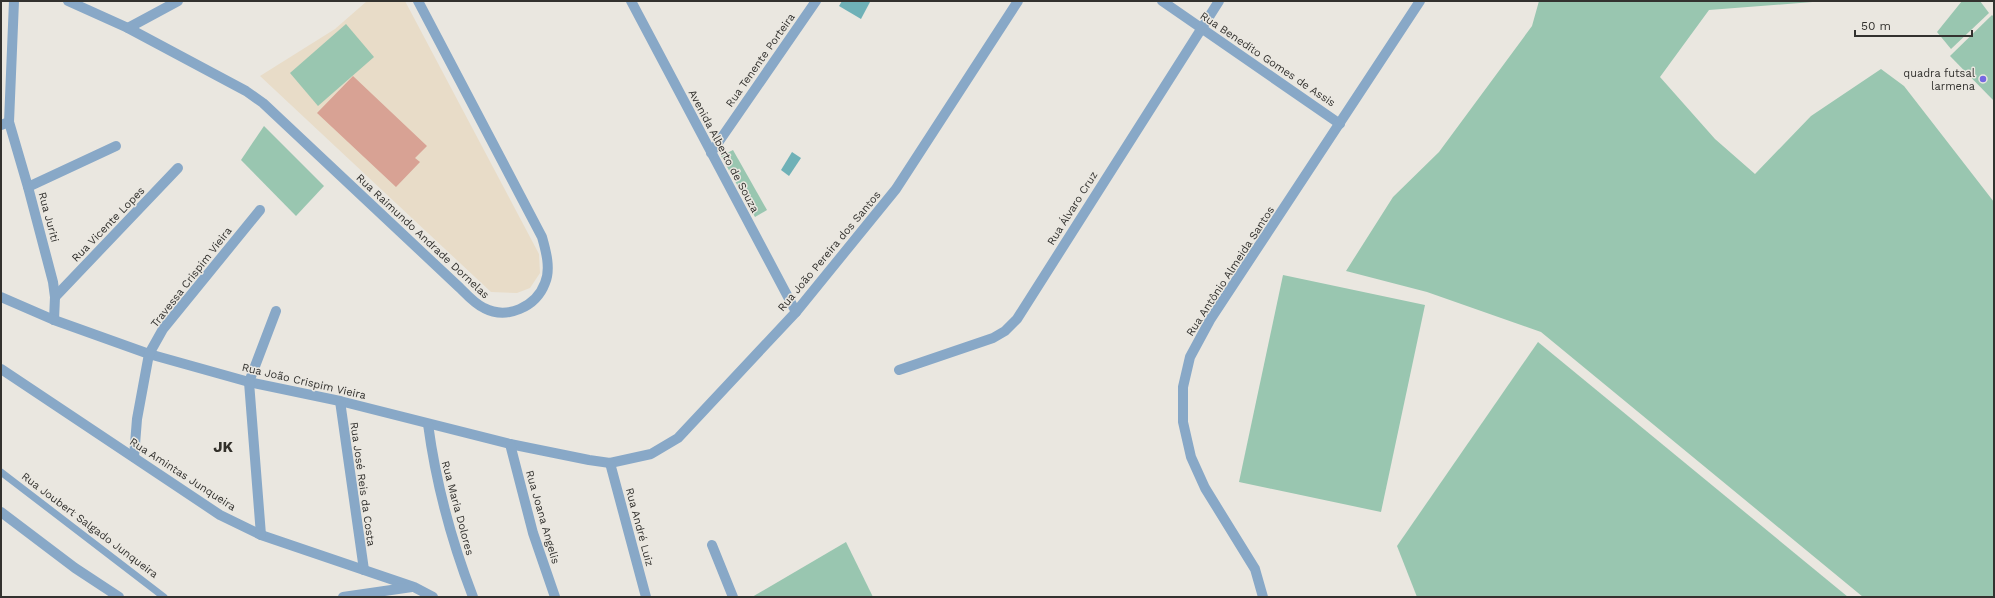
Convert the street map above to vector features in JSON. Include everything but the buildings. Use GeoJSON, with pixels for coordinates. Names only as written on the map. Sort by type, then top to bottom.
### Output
{"type":"FeatureCollection","features":[{"type":"Feature","properties":{"kind":"street","name":"Rua Juriti"},"geometry":{"type":"LineString","coordinates":[[14,1],[5,124],[28,187],[55,297],[54,320]]}},
{"type":"Feature","properties":{"kind":"street","name":"Rua Raimundo Andrade Dornelas"},"geometry":{"type":"LineString","coordinates":[[68,1],[128,28],[229,81],[263,103],[460,288],[484,308],[500,312],[516,311],[533,302],[546,283],[547,259],[542,237],[418,1]]}},
{"type":"Feature","properties":{"kind":"street"},"geometry":{"type":"LineString","coordinates":[[128,28],[178,1]]}},
{"type":"Feature","properties":{"kind":"street","name":"Avenida Alberto de Souza"},"geometry":{"type":"LineString","coordinates":[[631,1],[796,312]]}},
{"type":"Feature","properties":{"kind":"street","name":"Rua Tenente Porteira"},"geometry":{"type":"LineString","coordinates":[[711,153],[816,1]]}},
{"type":"Feature","properties":{"kind":"street","name":"Rua João Pereira dos Santos"},"geometry":{"type":"LineString","coordinates":[[610,463],[651,454],[678,438],[796,312],[896,189],[1018,1]]}},
{"type":"Feature","properties":{"kind":"street","name":"Rua Benedito Gomes de Assis"},"geometry":{"type":"LineString","coordinates":[[1162,1],[1340,124]]}},
{"type":"Feature","properties":{"kind":"street","name":"Rua Álvaro Cruz"},"geometry":{"type":"LineString","coordinates":[[899,370],[993,338],[1005,331],[1017,318],[1218,1]]}},
{"type":"Feature","properties":{"kind":"street","name":"Rua Antônio Almeida Santos"},"geometry":{"type":"LineString","coordinates":[[1263,597],[1255,569],[1205,488],[1191,456],[1184,422],[1183,387],[1190,357],[1210,320],[1420,1]]}},
{"type":"Feature","properties":{"kind":"street"},"geometry":{"type":"LineString","coordinates":[[28,187],[116,146]]}},
{"type":"Feature","properties":{"kind":"street","name":"Rua Vicente Lopes"},"geometry":{"type":"LineString","coordinates":[[55,297],[178,168]]}},
{"type":"Feature","properties":{"kind":"street","name":"Travessa Crispim Vieira"},"geometry":{"type":"LineString","coordinates":[[134,457],[137,419],[149,354],[164,329],[260,210]]}},
{"type":"Feature","properties":{"kind":"street","name":"Rua João Crispim Vieira"},"geometry":{"type":"LineString","coordinates":[[1,297],[54,320],[149,354],[249,382],[340,401],[510,444],[610,463]]}},
{"type":"Feature","properties":{"kind":"street"},"geometry":{"type":"LineString","coordinates":[[261,535],[249,382],[276,312]]}},
{"type":"Feature","properties":{"kind":"street","name":"Rua Amintas Junqueira"},"geometry":{"type":"LineString","coordinates":[[1,369],[220,515],[261,535],[414,587],[432,597]]}},
{"type":"Feature","properties":{"kind":"street","name":"Rua José Reis da Costa"},"geometry":{"type":"LineString","coordinates":[[340,401],[364,570]]}},
{"type":"Feature","properties":{"kind":"street","name":"Rua Maria Dolores"},"geometry":{"type":"LineString","coordinates":[[428,424],[433,462],[448,525],[473,597]]}},
{"type":"Feature","properties":{"kind":"street","name":"Rua Joana Angelis"},"geometry":{"type":"LineString","coordinates":[[510,444],[533,533],[555,597]]}},
{"type":"Feature","properties":{"kind":"street","name":"Rua André Luiz"},"geometry":{"type":"LineString","coordinates":[[610,463],[646,597]]}},
{"type":"Feature","properties":{"kind":"street"},"geometry":{"type":"LineString","coordinates":[[1,512],[75,568],[119,597]]}},
{"type":"Feature","properties":{"kind":"street"},"geometry":{"type":"LineString","coordinates":[[712,545],[733,597]]}},
{"type":"Feature","properties":{"kind":"street"},"geometry":{"type":"LineString","coordinates":[[343,597],[414,587]]}},
{"type":"Feature","properties":{"kind":"lane","name":"Rua Joubert Salgado Junqueira"},"geometry":{"type":"LineString","coordinates":[[1,472],[164,597]]}},
{"type":"Feature","properties":{"kind":"shaded area"},"geometry":{"type":"Polygon","coordinates":[[[367,1],[405,1],[539,254],[540,273],[530,288],[517,293],[491,292],[260,76],[335,29],[367,1]]]}},
{"type":"Feature","properties":{"kind":"green space"},"geometry":{"type":"Polygon","coordinates":[[[1539,1],[1825,1],[1709,10],[1660,77],[1715,139],[1755,174],[1811,116],[1881,69],[1904,86],[1994,202],[1994,597],[1863,597],[1541,332],[1427,292],[1346,271],[1393,197],[1439,152],[1532,26],[1539,1]]]}},
{"type":"Feature","properties":{"kind":"green space"},"geometry":{"type":"Polygon","coordinates":[[[1962,1],[1980,1],[1989,13],[1951,49],[1937,32],[1962,1]]]}},
{"type":"Feature","properties":{"kind":"green space","name":"quadra futsal larmena"},"geometry":{"type":"Polygon","coordinates":[[[1992,15],[1994,17],[1994,101],[1950,56],[1992,15]]]}},
{"type":"Feature","properties":{"kind":"green space"},"geometry":{"type":"Polygon","coordinates":[[[346,24],[374,57],[318,106],[290,73],[346,24]]]}},
{"type":"Feature","properties":{"kind":"green space"},"geometry":{"type":"Polygon","coordinates":[[[264,126],[324,186],[296,216],[241,160],[264,126]]]}},
{"type":"Feature","properties":{"kind":"green space"},"geometry":{"type":"Polygon","coordinates":[[[733,150],[767,210],[755,217],[721,156],[733,150]]]}},
{"type":"Feature","properties":{"kind":"green space"},"geometry":{"type":"Polygon","coordinates":[[[1283,275],[1425,305],[1381,512],[1239,482],[1283,275]]]}},
{"type":"Feature","properties":{"kind":"green space"},"geometry":{"type":"Polygon","coordinates":[[[1538,342],[1848,597],[1417,597],[1397,546],[1538,342]]]}},
{"type":"Feature","properties":{"kind":"green space"},"geometry":{"type":"Polygon","coordinates":[[[846,542],[873,597],[752,597],[846,542]]]}},
{"type":"Feature","properties":{"kind":"water"},"geometry":{"type":"Polygon","coordinates":[[[842,1],[870,2],[861,19],[839,6],[842,1]]]}},
{"type":"Feature","properties":{"kind":"water"},"geometry":{"type":"Polygon","coordinates":[[[792,152],[801,158],[789,176],[781,170],[792,152]]]}},
{"type":"Feature","properties":{"kind":"place","name":"quadra futsal larmena"},"geometry":{"type":"Point","coordinates":[1983,79]}},
{"type":"Feature","properties":{"kind":"district","name":"JK"},"geometry":{"type":"Point","coordinates":[223,447]}}]}
